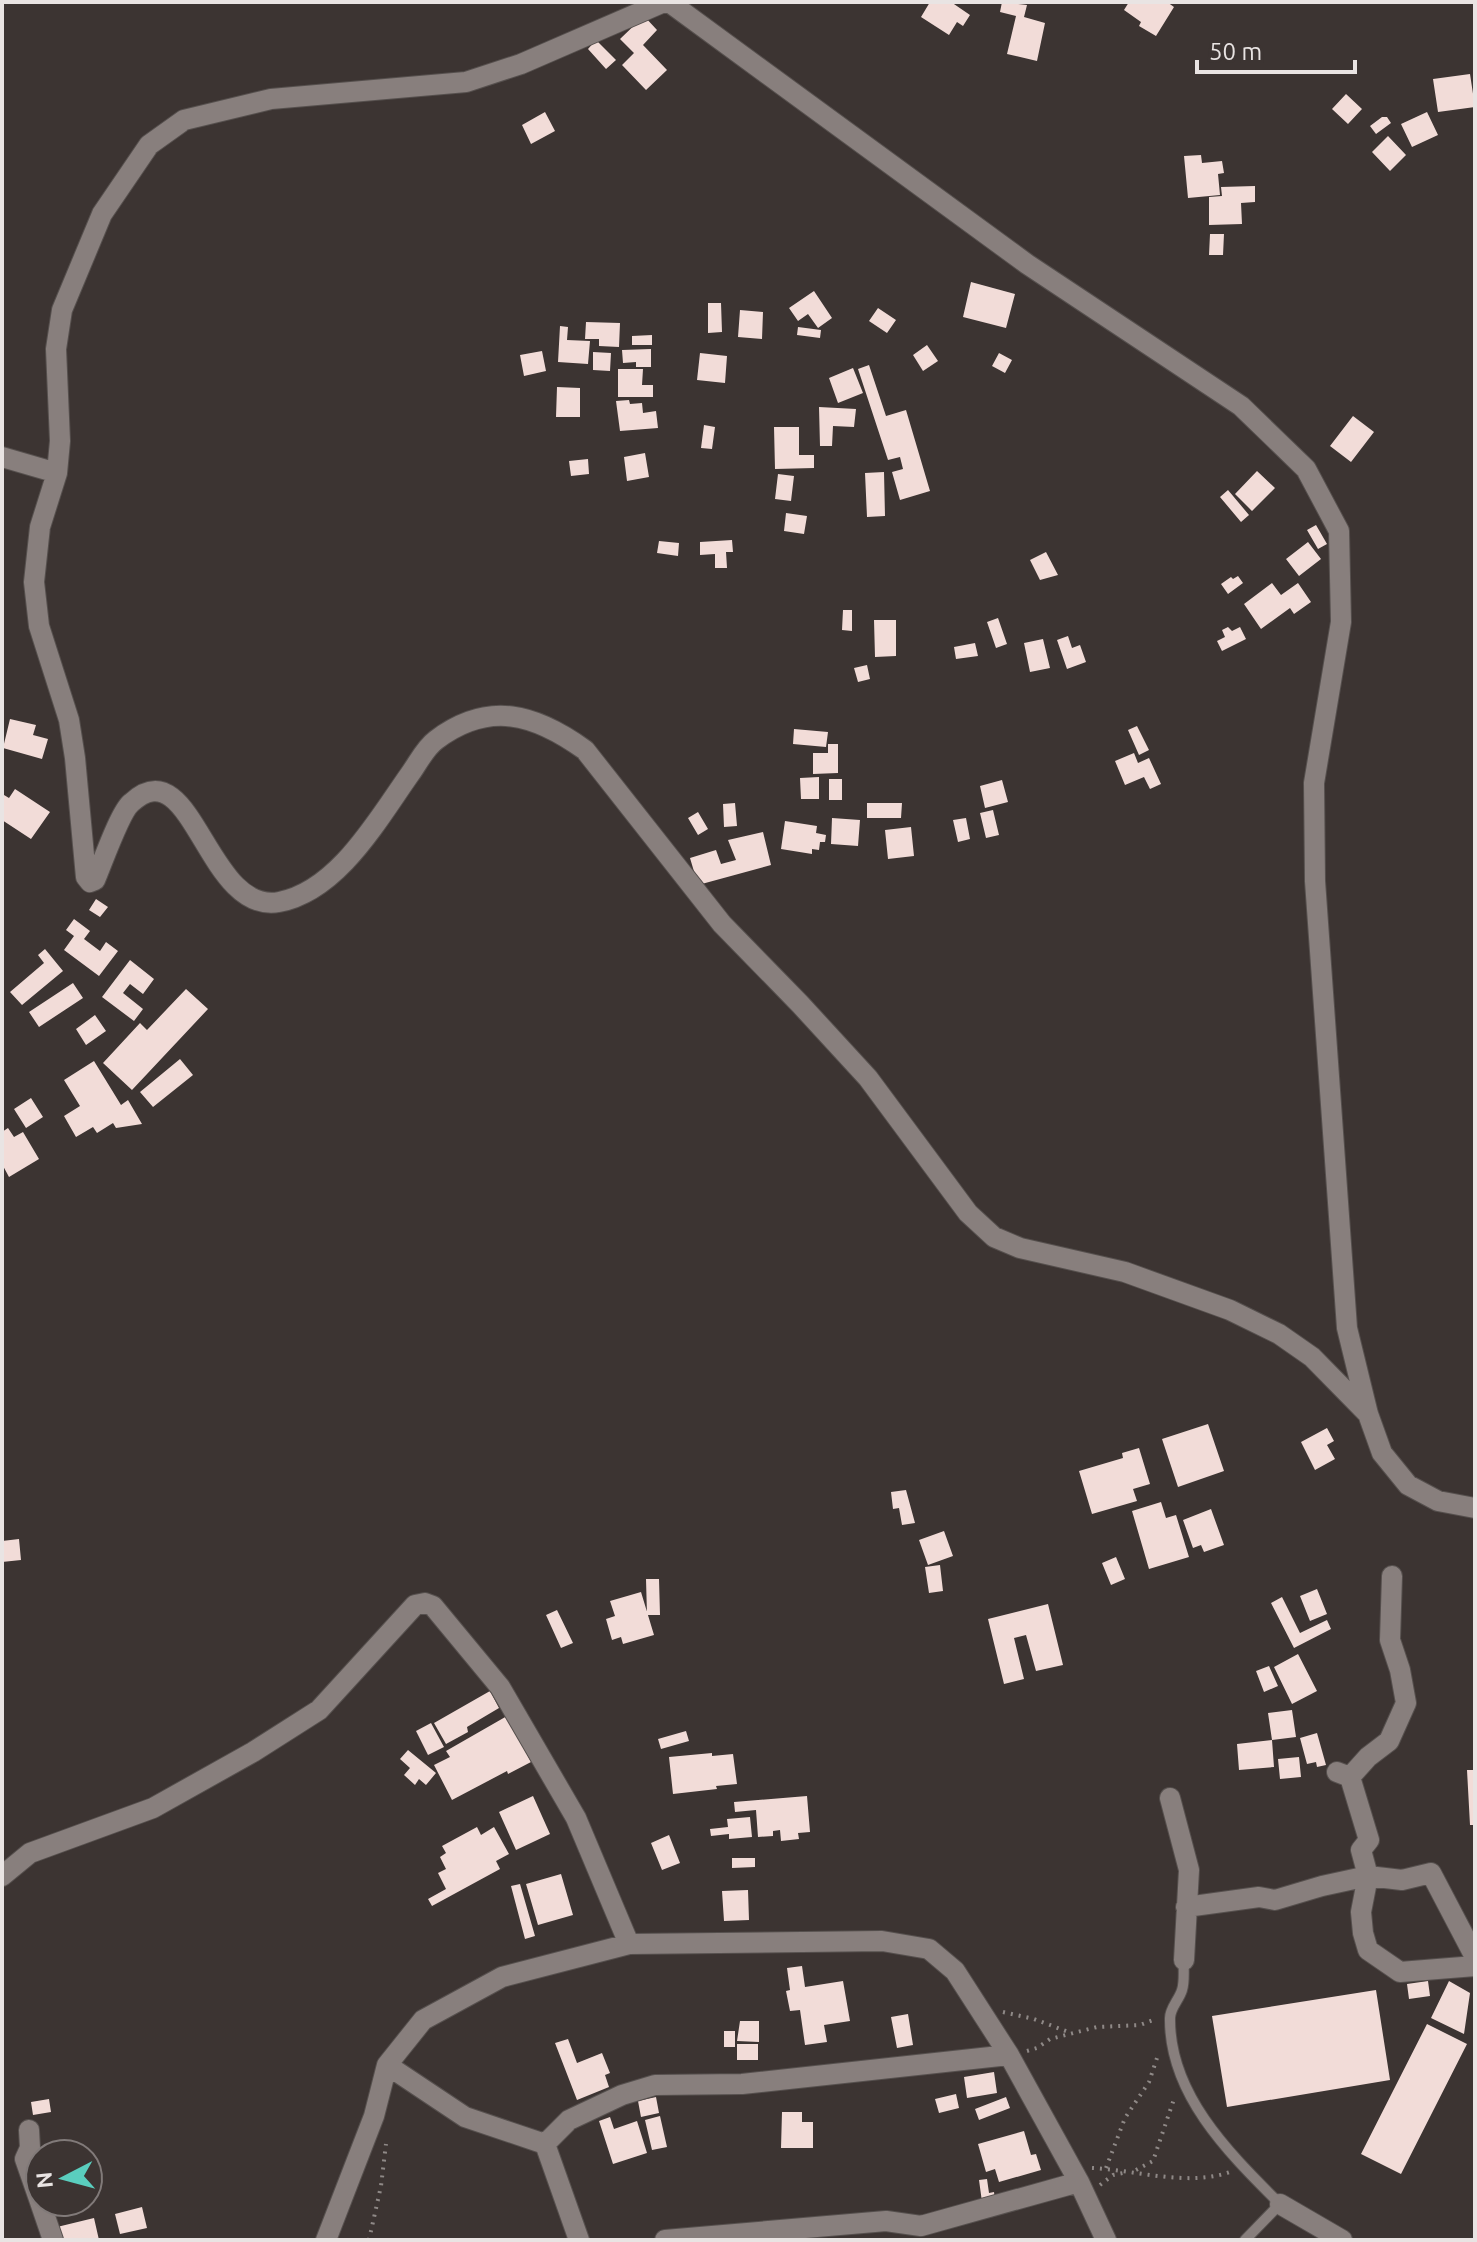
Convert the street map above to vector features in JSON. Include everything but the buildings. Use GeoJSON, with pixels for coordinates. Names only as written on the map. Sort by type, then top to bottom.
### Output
{"type":"FeatureCollection","features":[{"type":"Feature","properties":{"kind":"street"},"geometry":{"type":"LineString","coordinates":[[1368,1414],[1312,1357],[1267,1328],[1230,1310],[1125,1272],[1020,1248],[994,1237],[968,1213],[868,1078],[722,924],[585,750],[556,729],[507,714],[470,720],[434,741],[357,850],[313,890],[278,902],[252,901],[229,881],[176,799],[160,790],[150,790],[129,804],[95,880],[90,882],[86,877],[69,720],[39,626],[34,582],[40,527],[57,473],[60,441],[56,349],[62,310],[102,214],[149,145],[184,120],[271,99],[466,82],[521,64],[666,2],[1027,264],[1241,406],[1306,469],[1339,531],[1341,622],[1314,783],[1315,881],[1347,1328],[1368,1414],[1382,1453],[1408,1485],[1438,1501],[1475,1508]]}},
{"type":"Feature","properties":{"kind":"street"},"geometry":{"type":"LineString","coordinates":[[2,457],[57,473]]}},
{"type":"Feature","properties":{"kind":"street"},"geometry":{"type":"LineString","coordinates":[[1392,1576],[1390,1640],[1406,1703],[1389,1741],[1343,1774],[1369,1840],[1361,1850],[1368,1876],[1361,1912],[1363,1933],[1368,1950],[1400,1972],[1475,1966]]}},
{"type":"Feature","properties":{"kind":"street"},"geometry":{"type":"LineString","coordinates":[[2,1876],[30,1853],[153,1808],[253,1752],[319,1710],[415,1605],[425,1603],[433,1606],[500,1687],[576,1818],[629,1944]]}},
{"type":"Feature","properties":{"kind":"street"},"geometry":{"type":"LineString","coordinates":[[1170,1798],[1189,1870],[1184,1960]]}},
{"type":"Feature","properties":{"kind":"street"},"geometry":{"type":"LineString","coordinates":[[1186,1907],[1259,1897],[1275,1900],[1368,1876],[1402,1880],[1431,1873],[1475,1957]]}},
{"type":"Feature","properties":{"kind":"street"},"geometry":{"type":"LineString","coordinates":[[326,2240],[374,2116],[387,2065],[423,2020],[502,1977],[629,1944],[882,1941],[929,1949],[955,1971],[1009,2055],[1106,2240]]}},
{"type":"Feature","properties":{"kind":"street"},"geometry":{"type":"LineString","coordinates":[[545,2144],[569,2120],[622,2095],[655,2085],[742,2084],[1009,2055]]}},
{"type":"Feature","properties":{"kind":"street"},"geometry":{"type":"LineString","coordinates":[[387,2065],[465,2117],[545,2144]]}},
{"type":"Feature","properties":{"kind":"street"},"geometry":{"type":"LineString","coordinates":[[29,2130],[29,2138]]}},
{"type":"Feature","properties":{"kind":"street"},"geometry":{"type":"LineString","coordinates":[[545,2144],[579,2240]]}},
{"type":"Feature","properties":{"kind":"street"},"geometry":{"type":"LineString","coordinates":[[665,2240],[886,2221],[921,2226],[1078,2182]]}},
{"type":"Feature","properties":{"kind":"street"},"geometry":{"type":"LineString","coordinates":[[1280,2204],[1342,2240]]}},
{"type":"Feature","properties":{"kind":"street"},"geometry":{"type":"LineString","coordinates":[[45,2218],[53,2240]]}},
{"type":"Feature","properties":{"kind":"lane"},"geometry":{"type":"LineString","coordinates":[[1184,1960],[1182,1989],[1170,2014],[1178,2068],[1192,2101],[1244,2168],[1280,2204],[1245,2240]]}},
{"type":"Feature","properties":{"kind":"path"},"geometry":{"type":"LineString","coordinates":[[987,2021],[1004,2012],[1034,2019],[1072,2034]]}},
{"type":"Feature","properties":{"kind":"path"},"geometry":{"type":"LineString","coordinates":[[1009,2055],[1037,2048],[1050,2039],[1097,2027],[1140,2025],[1170,2014]]}},
{"type":"Feature","properties":{"kind":"path"},"geometry":{"type":"LineString","coordinates":[[1106,2168],[1125,2118],[1149,2082],[1163,2041],[1171,2033]]}},
{"type":"Feature","properties":{"kind":"path"},"geometry":{"type":"LineString","coordinates":[[1078,2182],[1132,2171],[1153,2161],[1171,2101],[1184,2082]]}},
{"type":"Feature","properties":{"kind":"path"},"geometry":{"type":"LineString","coordinates":[[1078,2182],[1106,2168],[1166,2176],[1214,2178],[1244,2168]]}}]}
